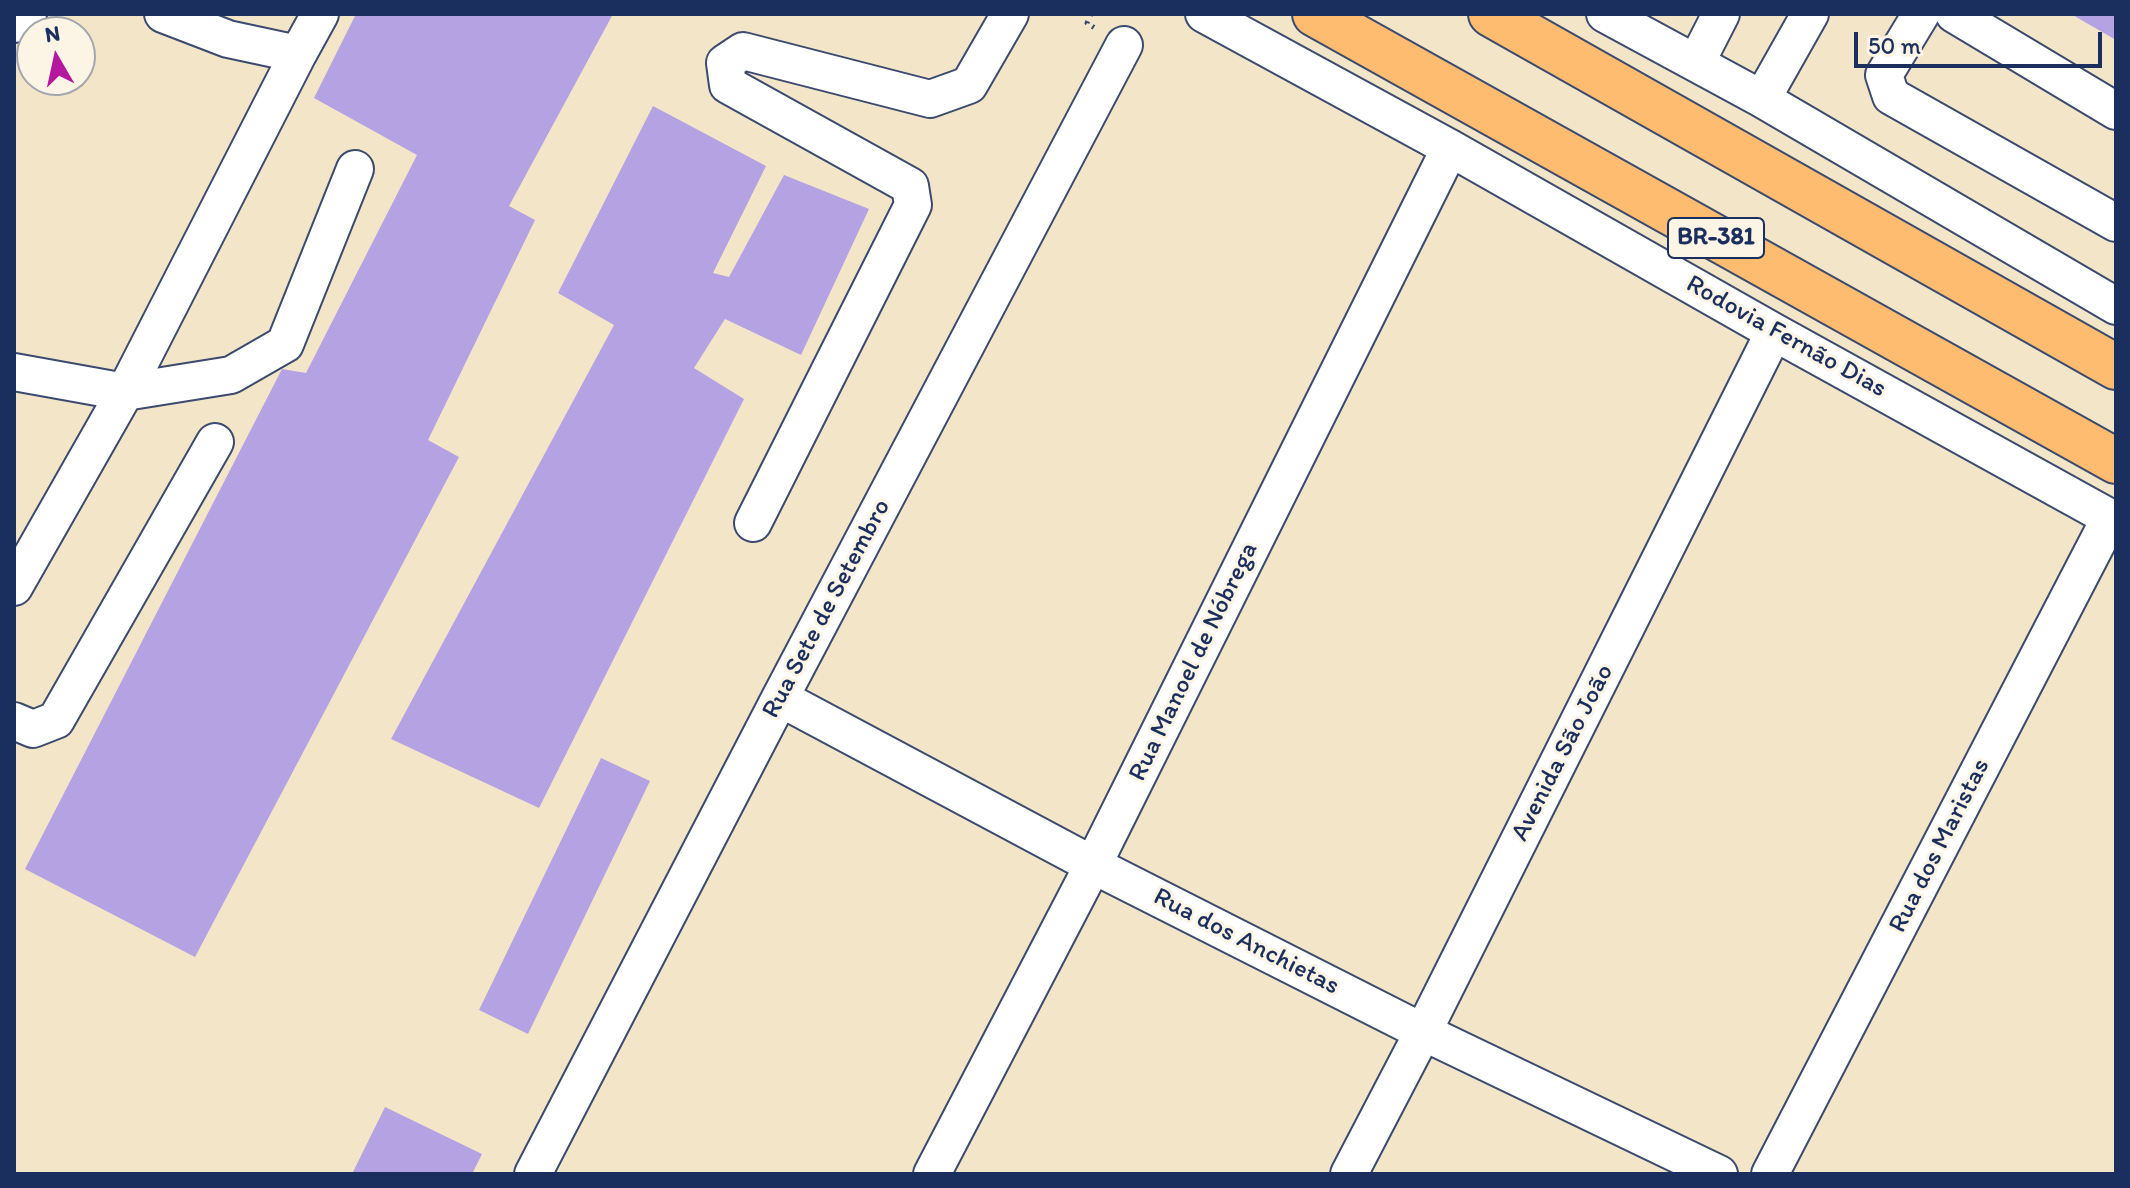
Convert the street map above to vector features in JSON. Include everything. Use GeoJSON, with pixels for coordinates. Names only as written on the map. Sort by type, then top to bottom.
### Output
{"type":"FeatureCollection","features":[{"type":"Feature","properties":{"kind":"highway","name":"Rodovia Fernão Dias"},"geometry":{"type":"LineString","coordinates":[[1315,14],[2116,461]]}},
{"type":"Feature","properties":{"kind":"highway"},"geometry":{"type":"LineString","coordinates":[[1491,14],[2116,367]]}},
{"type":"Feature","properties":{"kind":"street"},"geometry":{"type":"LineString","coordinates":[[14,24],[28,14]]}},
{"type":"Feature","properties":{"kind":"street"},"geometry":{"type":"LineString","coordinates":[[163,14],[228,39],[298,54]]}},
{"type":"Feature","properties":{"kind":"street"},"geometry":{"type":"LineString","coordinates":[[14,587],[125,392],[320,14]]}},
{"type":"Feature","properties":{"kind":"street"},"geometry":{"type":"LineString","coordinates":[[753,523],[913,205],[910,186],[728,85],[725,63],[743,51],[930,99],[969,85],[1010,14]]}},
{"type":"Feature","properties":{"kind":"street","name":"Rodovia Fernão Dias"},"geometry":{"type":"LineString","coordinates":[[1204,14],[2113,519]]}},
{"type":"Feature","properties":{"kind":"street"},"geometry":{"type":"LineString","coordinates":[[1605,14],[1762,99],[2116,306]]}},
{"type":"Feature","properties":{"kind":"street"},"geometry":{"type":"LineString","coordinates":[[1696,63],[1721,14]]}},
{"type":"Feature","properties":{"kind":"street"},"geometry":{"type":"LineString","coordinates":[[1762,99],[1810,14]]}},
{"type":"Feature","properties":{"kind":"street"},"geometry":{"type":"LineString","coordinates":[[1921,14],[1884,75],[1891,96],[2116,223]]}},
{"type":"Feature","properties":{"kind":"street"},"geometry":{"type":"LineString","coordinates":[[1954,14],[2116,111]]}},
{"type":"Feature","properties":{"kind":"street","name":"Rua Sete de Setembro"},"geometry":{"type":"LineString","coordinates":[[533,1174],[1124,45]]}},
{"type":"Feature","properties":{"kind":"street","name":"Rua Manoel de Nóbrega"},"geometry":{"type":"LineString","coordinates":[[932,1174],[1093,865],[1450,148]]}},
{"type":"Feature","properties":{"kind":"street"},"geometry":{"type":"LineString","coordinates":[[14,372],[125,392],[231,375],[285,344],[355,169]]}},
{"type":"Feature","properties":{"kind":"street","name":"Avenida São João"},"geometry":{"type":"LineString","coordinates":[[1349,1174],[1774,332]]}},
{"type":"Feature","properties":{"kind":"street"},"geometry":{"type":"LineString","coordinates":[[14,721],[33,729],[56,720],[215,442]]}},
{"type":"Feature","properties":{"kind":"street","name":"Rua dos Maristas"},"geometry":{"type":"LineString","coordinates":[[1770,1174],[2113,519]]}},
{"type":"Feature","properties":{"kind":"street","name":"Rua dos Anchietas"},"geometry":{"type":"LineString","coordinates":[[780,698],[1093,865],[1423,1032],[1719,1174]]}},
{"type":"Feature","properties":{"kind":"building"},"geometry":{"type":"Polygon","coordinates":[[[356,14],[613,14],[509,206],[535,220],[428,440],[459,457],[195,957],[25,869],[282,369],[306,373],[417,155],[314,98],[356,14]]]}},
{"type":"Feature","properties":{"kind":"building"},"geometry":{"type":"Polygon","coordinates":[[[2071,14],[2116,14],[2116,40],[2071,14]]]}},
{"type":"Feature","properties":{"kind":"building"},"geometry":{"type":"Polygon","coordinates":[[[653,106],[766,166],[713,273],[729,277],[784,175],[869,209],[801,355],[725,319],[694,368],[744,399],[539,808],[391,739],[614,325],[558,293],[653,106]]]}},
{"type":"Feature","properties":{"kind":"building"},"geometry":{"type":"Polygon","coordinates":[[[601,758],[650,781],[528,1034],[479,1010],[601,758]]]}},
{"type":"Feature","properties":{"kind":"building"},"geometry":{"type":"Polygon","coordinates":[[[385,1107],[482,1154],[472,1174],[352,1174],[385,1107]]]}}]}
